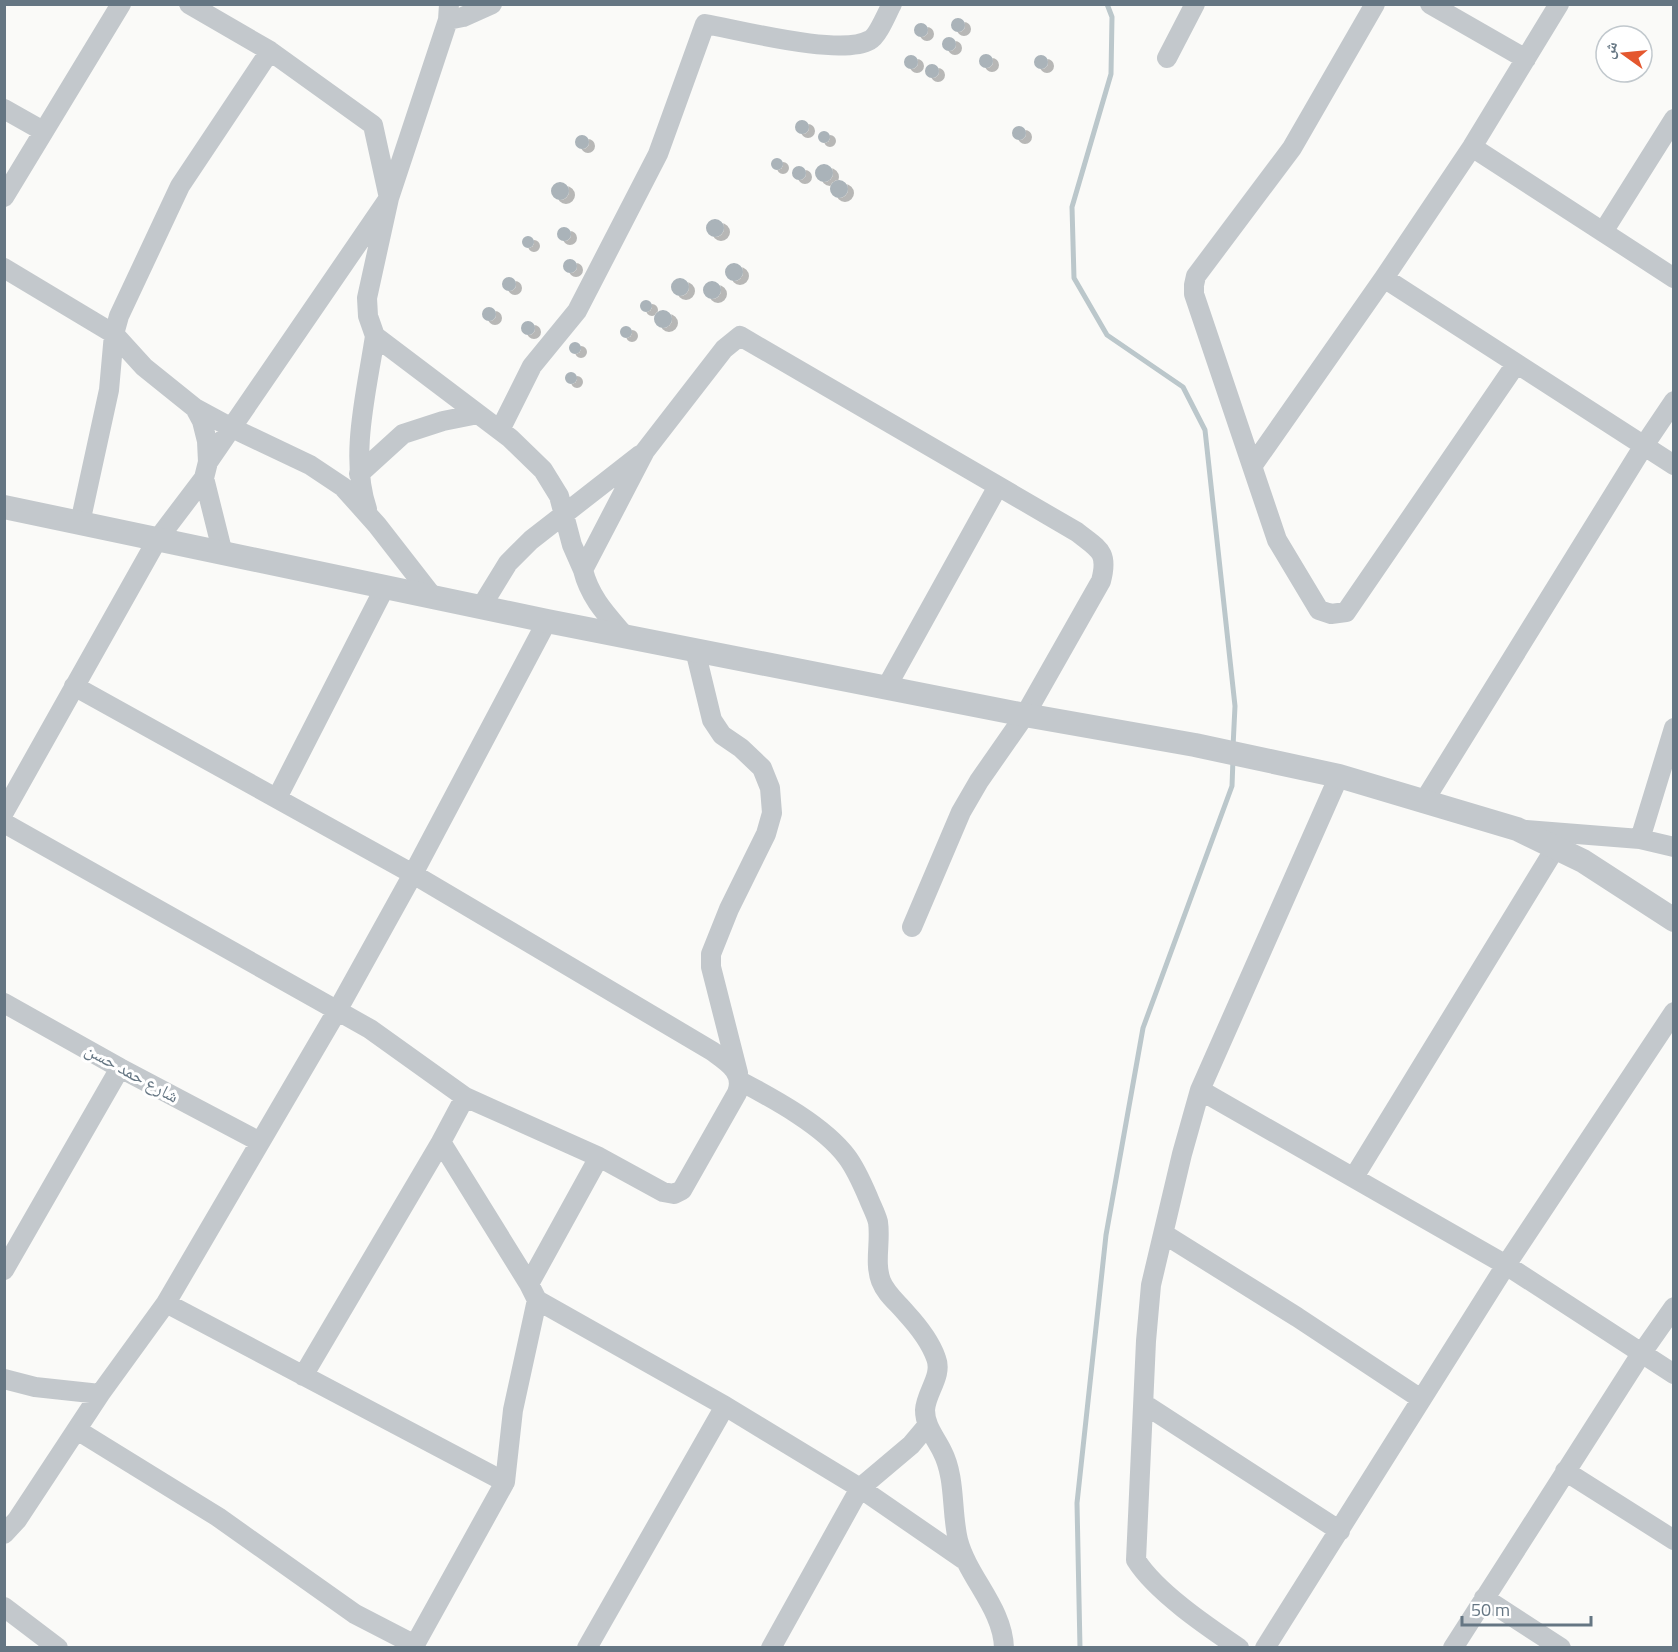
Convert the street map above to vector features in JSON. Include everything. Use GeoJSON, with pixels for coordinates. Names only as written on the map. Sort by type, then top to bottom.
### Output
{"type":"FeatureCollection","features":[{"type":"Feature","properties":{"kind":"street"},"geometry":{"type":"LineString","coordinates":[[4,197],[121,4]]}},
{"type":"Feature","properties":{"kind":"street"},"geometry":{"type":"LineString","coordinates":[[4,812],[156,540],[206,470],[232,428],[389,198],[373,125],[270,51],[189,4]]}},
{"type":"Feature","properties":{"kind":"street"},"geometry":{"type":"LineString","coordinates":[[370,517],[360,490],[359,474],[363,417],[375,336],[368,316],[367,298],[389,198],[448,12],[463,17],[492,4]]}},
{"type":"Feature","properties":{"kind":"street"},"geometry":{"type":"LineString","coordinates":[[500,430],[532,366],[577,311],[658,154],[705,24],[819,45],[855,46],[873,39],[892,4]]}},
{"type":"Feature","properties":{"kind":"street"},"geometry":{"type":"LineString","coordinates":[[1167,58],[1195,4]]}},
{"type":"Feature","properties":{"kind":"street"},"geometry":{"type":"LineString","coordinates":[[1375,4],[1292,148],[1196,276],[1194,285],[1194,294],[1277,540],[1319,610],[1331,615],[1346,612],[1516,364]]}},
{"type":"Feature","properties":{"kind":"street"},"geometry":{"type":"LineString","coordinates":[[1430,4],[1526,59]]}},
{"type":"Feature","properties":{"kind":"street"},"geometry":{"type":"LineString","coordinates":[[1253,465],[1384,278],[1472,147],[1559,4]]}},
{"type":"Feature","properties":{"kind":"street"},"geometry":{"type":"LineString","coordinates":[[80,523],[109,390],[114,334],[119,316],[180,186],[270,51]]}},
{"type":"Feature","properties":{"kind":"street"},"geometry":{"type":"LineString","coordinates":[[4,109],[43,131]]}},
{"type":"Feature","properties":{"kind":"street"},"geometry":{"type":"LineString","coordinates":[[1603,232],[1674,119]]}},
{"type":"Feature","properties":{"kind":"street"},"geometry":{"type":"LineString","coordinates":[[1472,147],[1674,278]]}},
{"type":"Feature","properties":{"kind":"street"},"geometry":{"type":"LineString","coordinates":[[4,268],[114,334],[144,367],[195,408],[310,465],[343,487],[370,517],[433,597]]}},
{"type":"Feature","properties":{"kind":"street"},"geometry":{"type":"LineString","coordinates":[[1384,278],[1674,465]]}},
{"type":"Feature","properties":{"kind":"street"},"geometry":{"type":"LineString","coordinates":[[375,336],[500,430],[543,470],[559,496],[572,545],[587,586],[597,603],[625,636]]}},
{"type":"Feature","properties":{"kind":"street"},"geometry":{"type":"LineString","coordinates":[[583,570],[645,451],[724,349],[740,336],[1077,532],[1101,551],[1105,565],[1101,581],[1025,715],[979,781],[961,812],[912,927]]}},
{"type":"Feature","properties":{"kind":"street"},"geometry":{"type":"LineString","coordinates":[[1424,801],[1643,447],[1674,401]]}},
{"type":"Feature","properties":{"kind":"street"},"geometry":{"type":"LineString","coordinates":[[195,408],[202,421],[207,441],[206,470],[223,554]]}},
{"type":"Feature","properties":{"kind":"street"},"geometry":{"type":"LineString","coordinates":[[359,474],[403,434],[443,421],[478,414]]}},
{"type":"Feature","properties":{"kind":"street"},"geometry":{"type":"LineString","coordinates":[[481,607],[508,563],[531,540],[645,451]]}},
{"type":"Feature","properties":{"kind":"street"},"geometry":{"type":"LineString","coordinates":[[886,688],[998,486]]}},
{"type":"Feature","properties":{"kind":"street"},"geometry":{"type":"LineString","coordinates":[[4,507],[547,621],[1025,715],[1195,745],[1339,776],[1517,829],[1593,867],[1674,920]]}},
{"type":"Feature","properties":{"kind":"street"},"geometry":{"type":"LineString","coordinates":[[277,798],[385,587]]}},
{"type":"Feature","properties":{"kind":"street"},"geometry":{"type":"LineString","coordinates":[[4,1534],[17,1520],[45,1474],[166,1303],[337,1011],[413,874],[547,621]]}},
{"type":"Feature","properties":{"kind":"street"},"geometry":{"type":"LineString","coordinates":[[4,823],[370,1029],[465,1097],[599,1157],[663,1192],[674,1194],[682,1190],[737,1093],[739,1077],[711,967],[711,954],[729,909],[766,834],[771,813],[771,788],[762,768],[741,748],[722,735],[712,720],[694,650]]}},
{"type":"Feature","properties":{"kind":"street"},"geometry":{"type":"LineString","coordinates":[[74,686],[413,874],[712,1051],[739,1077],[789,1108],[829,1139],[846,1156],[860,1179],[878,1222],[878,1273],[881,1283],[926,1337],[937,1360],[936,1378],[926,1400],[927,1426],[947,1463],[963,1558],[999,1621],[1004,1647]]}},
{"type":"Feature","properties":{"kind":"street"},"geometry":{"type":"LineString","coordinates":[[1640,839],[1674,728]]}},
{"type":"Feature","properties":{"kind":"street"},"geometry":{"type":"LineString","coordinates":[[1239,1647],[1209,1628],[1166,1592],[1141,1568],[1136,1560],[1146,1341],[1151,1285],[1182,1154],[1200,1090],[1339,776]]}},
{"type":"Feature","properties":{"kind":"street"},"geometry":{"type":"LineString","coordinates":[[1517,829],[1640,839],[1674,848]]}},
{"type":"Feature","properties":{"kind":"street"},"geometry":{"type":"LineString","coordinates":[[1354,1177],[1556,847]]}},
{"type":"Feature","properties":{"kind":"street","name":"شارع حمد حسن"},"geometry":{"type":"LineString","coordinates":[[4,1003],[260,1142]]}},
{"type":"Feature","properties":{"kind":"street"},"geometry":{"type":"LineString","coordinates":[[1272,1645],[1340,1531],[1506,1265],[1674,1012]]}},
{"type":"Feature","properties":{"kind":"street"},"geometry":{"type":"LineString","coordinates":[[4,1270],[120,1068]]}},
{"type":"Feature","properties":{"kind":"street"},"geometry":{"type":"LineString","coordinates":[[1200,1090],[1506,1265],[1674,1374]]}},
{"type":"Feature","properties":{"kind":"street"},"geometry":{"type":"LineString","coordinates":[[303,1376],[441,1142],[465,1097]]}},
{"type":"Feature","properties":{"kind":"street"},"geometry":{"type":"LineString","coordinates":[[441,1142],[533,1292],[860,1488],[963,1558]]}},
{"type":"Feature","properties":{"kind":"street"},"geometry":{"type":"LineString","coordinates":[[77,1430],[218,1517],[355,1614],[413,1646],[505,1482],[513,1410],[533,1292],[599,1157]]}},
{"type":"Feature","properties":{"kind":"street"},"geometry":{"type":"LineString","coordinates":[[1164,1234],[1297,1317],[1421,1400]]}},
{"type":"Feature","properties":{"kind":"street"},"geometry":{"type":"LineString","coordinates":[[166,1303],[505,1482]]}},
{"type":"Feature","properties":{"kind":"street"},"geometry":{"type":"LineString","coordinates":[[1453,1647],[1674,1306]]}},
{"type":"Feature","properties":{"kind":"street"},"geometry":{"type":"LineString","coordinates":[[4,1379],[35,1387],[100,1394]]}},
{"type":"Feature","properties":{"kind":"street"},"geometry":{"type":"LineString","coordinates":[[1144,1404],[1340,1531]]}},
{"type":"Feature","properties":{"kind":"street"},"geometry":{"type":"LineString","coordinates":[[587,1647],[725,1406]]}},
{"type":"Feature","properties":{"kind":"street"},"geometry":{"type":"LineString","coordinates":[[771,1647],[860,1488],[911,1445],[927,1426]]}},
{"type":"Feature","properties":{"kind":"street"},"geometry":{"type":"LineString","coordinates":[[1565,1471],[1674,1540]]}},
{"type":"Feature","properties":{"kind":"street"},"geometry":{"type":"LineString","coordinates":[[1484,1598],[1561,1647]]}},
{"type":"Feature","properties":{"kind":"street"},"geometry":{"type":"LineString","coordinates":[[4,1607],[58,1647]]}},
{"type":"Feature","properties":{"kind":"building"},"geometry":{"type":"Polygon","coordinates":[[[958,18],[963,20],[965,25],[963,30],[958,32],[953,30],[951,25],[953,20],[958,18]]]}},
{"type":"Feature","properties":{"kind":"building"},"geometry":{"type":"Polygon","coordinates":[[[921,23],[926,25],[928,30],[926,35],[921,37],[916,35],[914,30],[916,25],[921,23]]]}},
{"type":"Feature","properties":{"kind":"building"},"geometry":{"type":"Polygon","coordinates":[[[949,37],[954,39],[956,44],[954,49],[949,51],[944,49],[942,44],[944,39],[949,37]]]}},
{"type":"Feature","properties":{"kind":"building"},"geometry":{"type":"Polygon","coordinates":[[[986,54],[991,56],[993,61],[991,66],[986,68],[981,66],[979,61],[981,56],[986,54]]]}},
{"type":"Feature","properties":{"kind":"building"},"geometry":{"type":"Polygon","coordinates":[[[911,55],[916,57],[918,62],[916,67],[911,69],[906,67],[904,62],[906,57],[911,55]]]}},
{"type":"Feature","properties":{"kind":"building"},"geometry":{"type":"Polygon","coordinates":[[[1041,55],[1046,57],[1048,62],[1046,67],[1041,69],[1036,67],[1034,62],[1036,57],[1041,55]]]}},
{"type":"Feature","properties":{"kind":"building"},"geometry":{"type":"Polygon","coordinates":[[[932,64],[937,66],[939,71],[937,76],[932,78],[927,76],[925,71],[927,66],[932,64]]]}},
{"type":"Feature","properties":{"kind":"building"},"geometry":{"type":"Polygon","coordinates":[[[802,120],[807,122],[809,127],[807,132],[802,134],[797,132],[795,127],[797,122],[802,120]]]}},
{"type":"Feature","properties":{"kind":"building"},"geometry":{"type":"Polygon","coordinates":[[[1019,126],[1024,128],[1026,133],[1024,138],[1019,140],[1014,138],[1012,133],[1014,128],[1019,126]]]}},
{"type":"Feature","properties":{"kind":"building"},"geometry":{"type":"Polygon","coordinates":[[[826,131],[830,137],[826,143],[822,143],[818,135],[826,131]]]}},
{"type":"Feature","properties":{"kind":"building"},"geometry":{"type":"Polygon","coordinates":[[[579,135],[585,135],[589,142],[585,149],[579,149],[575,145],[575,139],[579,135]]]}},
{"type":"Feature","properties":{"kind":"building"},"geometry":{"type":"Polygon","coordinates":[[[779,158],[783,164],[779,170],[775,170],[771,162],[779,158]]]}},
{"type":"Feature","properties":{"kind":"building"},"geometry":{"type":"Polygon","coordinates":[[[824,164],[830,167],[833,173],[830,179],[824,182],[818,179],[815,173],[818,167],[824,164]]]}},
{"type":"Feature","properties":{"kind":"building"},"geometry":{"type":"Polygon","coordinates":[[[799,166],[804,168],[806,173],[804,178],[799,180],[794,178],[792,173],[794,168],[799,166]]]}},
{"type":"Feature","properties":{"kind":"building"},"geometry":{"type":"Polygon","coordinates":[[[839,180],[845,183],[848,189],[845,195],[839,198],[833,195],[830,189],[833,183],[839,180]]]}},
{"type":"Feature","properties":{"kind":"building"},"geometry":{"type":"Polygon","coordinates":[[[560,182],[566,185],[569,191],[566,197],[560,200],[554,197],[551,191],[554,185],[560,182]]]}},
{"type":"Feature","properties":{"kind":"building"},"geometry":{"type":"Polygon","coordinates":[[[715,219],[721,222],[724,228],[721,234],[715,237],[709,234],[706,228],[709,222],[715,219]]]}},
{"type":"Feature","properties":{"kind":"building"},"geometry":{"type":"Polygon","coordinates":[[[561,227],[567,227],[571,234],[567,241],[561,241],[557,237],[557,231],[561,227]]]}},
{"type":"Feature","properties":{"kind":"building"},"geometry":{"type":"Polygon","coordinates":[[[530,236],[533,237],[533,247],[526,248],[523,247],[522,240],[523,237],[530,236]]]}},
{"type":"Feature","properties":{"kind":"building"},"geometry":{"type":"Polygon","coordinates":[[[567,259],[573,259],[577,266],[573,273],[567,273],[563,269],[563,263],[567,259]]]}},
{"type":"Feature","properties":{"kind":"building"},"geometry":{"type":"Polygon","coordinates":[[[734,263],[740,266],[743,272],[740,278],[734,281],[728,278],[725,272],[728,266],[734,263]]]}},
{"type":"Feature","properties":{"kind":"building"},"geometry":{"type":"Polygon","coordinates":[[[506,277],[512,277],[516,284],[512,291],[506,291],[502,287],[502,281],[506,277]]]}},
{"type":"Feature","properties":{"kind":"building"},"geometry":{"type":"Polygon","coordinates":[[[680,278],[686,281],[689,287],[686,293],[680,296],[674,293],[671,287],[674,281],[680,278]]]}},
{"type":"Feature","properties":{"kind":"building"},"geometry":{"type":"Polygon","coordinates":[[[712,281],[718,284],[721,290],[718,296],[712,299],[706,296],[703,290],[706,284],[712,281]]]}},
{"type":"Feature","properties":{"kind":"building"},"geometry":{"type":"Polygon","coordinates":[[[648,300],[652,306],[648,312],[644,312],[640,304],[648,300]]]}},
{"type":"Feature","properties":{"kind":"building"},"geometry":{"type":"Polygon","coordinates":[[[486,307],[492,307],[496,314],[492,321],[486,321],[482,317],[482,311],[486,307]]]}},
{"type":"Feature","properties":{"kind":"building"},"geometry":{"type":"Polygon","coordinates":[[[663,310],[669,313],[672,319],[669,325],[663,328],[657,325],[654,319],[657,313],[663,310]]]}},
{"type":"Feature","properties":{"kind":"building"},"geometry":{"type":"Polygon","coordinates":[[[525,321],[531,321],[535,328],[531,335],[525,335],[521,331],[521,325],[525,321]]]}},
{"type":"Feature","properties":{"kind":"building"},"geometry":{"type":"Polygon","coordinates":[[[628,326],[632,332],[628,338],[624,338],[620,330],[628,326]]]}},
{"type":"Feature","properties":{"kind":"building"},"geometry":{"type":"Polygon","coordinates":[[[577,342],[581,348],[577,354],[573,354],[569,346],[577,342]]]}},
{"type":"Feature","properties":{"kind":"building"},"geometry":{"type":"Polygon","coordinates":[[[573,372],[577,378],[573,384],[569,384],[565,376],[573,372]]]}},
{"type":"Feature","properties":{"kind":"waterway"},"geometry":{"type":"LineString","coordinates":[[1107,4],[1112,17],[1111,74],[1072,207],[1074,278],[1107,335],[1183,387],[1205,430],[1235,706],[1233,747]]}},
{"type":"Feature","properties":{"kind":"waterway"},"geometry":{"type":"LineString","coordinates":[[1080,1648],[1077,1503],[1106,1235],[1143,1028],[1232,786],[1233,759]]}}]}
